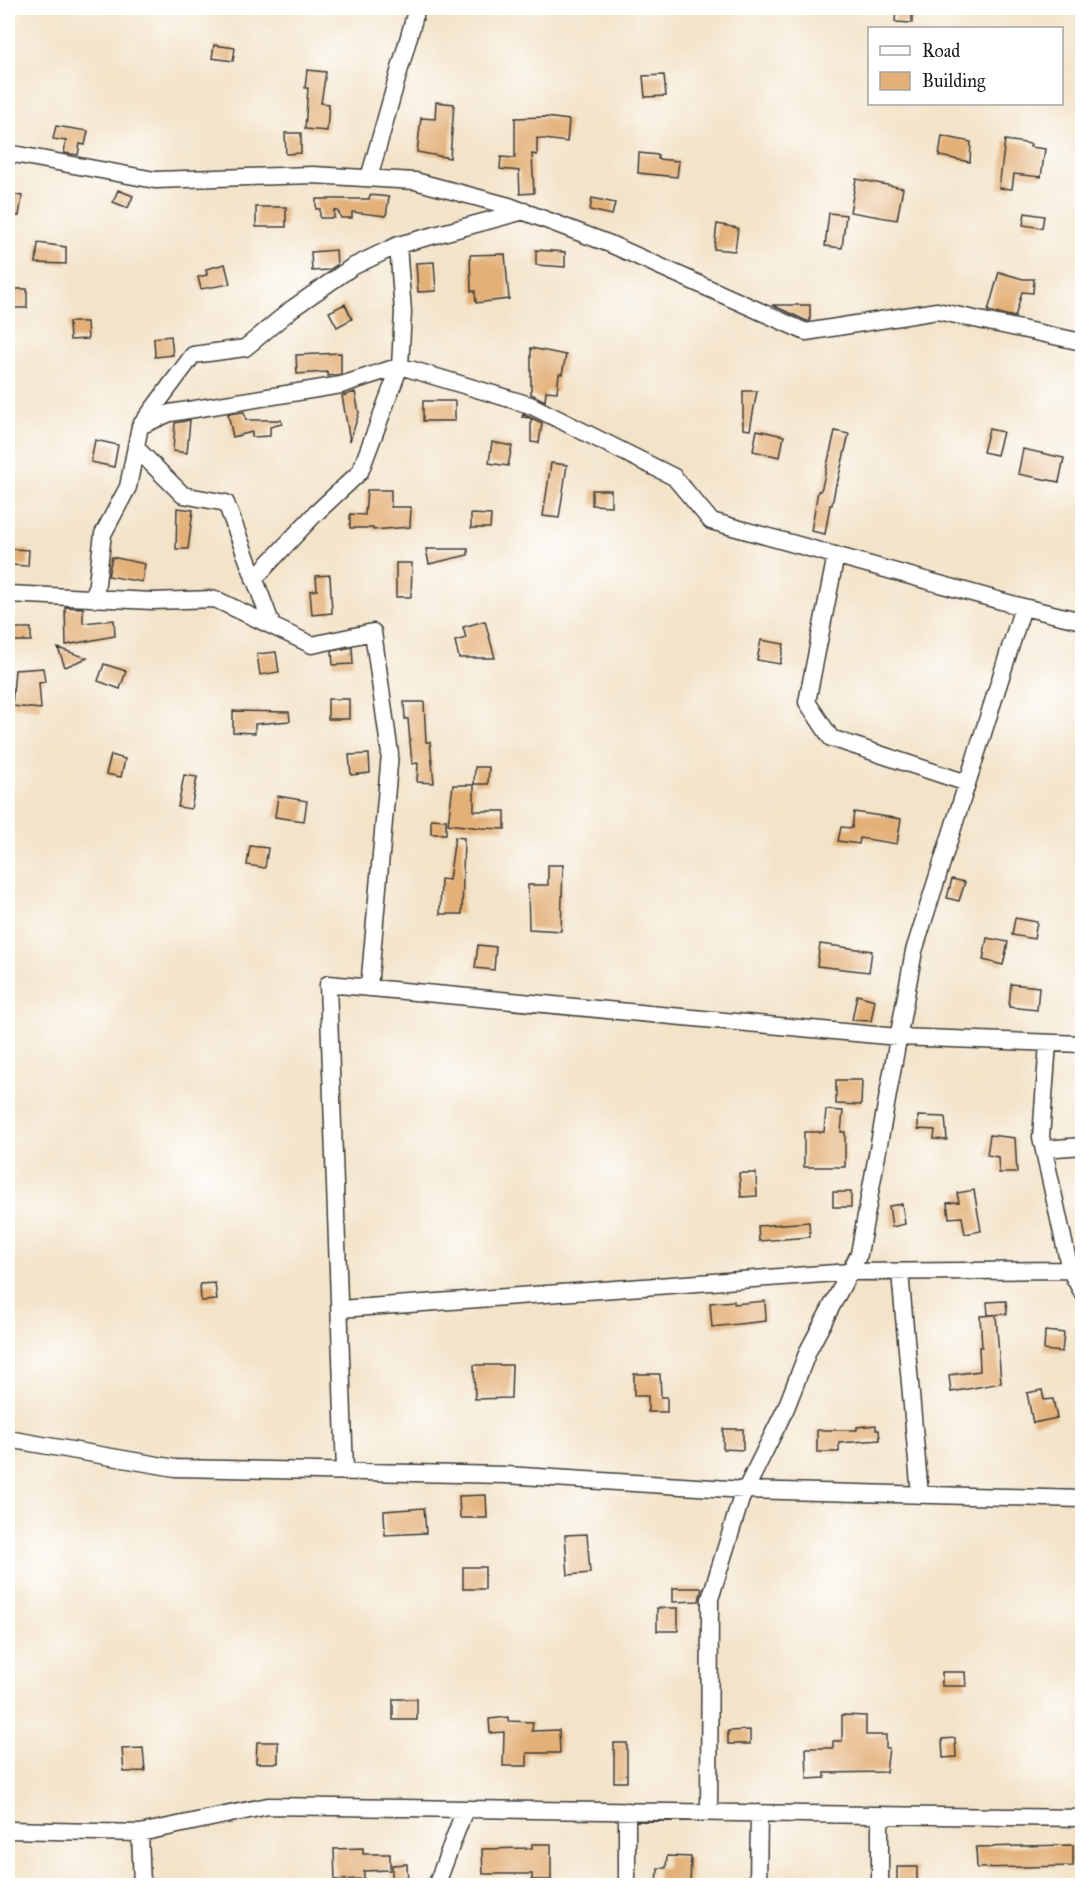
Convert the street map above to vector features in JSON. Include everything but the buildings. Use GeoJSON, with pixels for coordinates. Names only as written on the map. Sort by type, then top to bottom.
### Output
{"type":"FeatureCollection","features":[{"type":"Feature","properties":{"kind":"street"},"geometry":{"type":"LineString","coordinates":[[369,178],[417,8]]}},
{"type":"Feature","properties":{"kind":"street"},"geometry":{"type":"LineString","coordinates":[[8,153],[155,180],[313,175],[415,181],[524,212],[610,244],[806,332],[937,311],[1083,342]]}},
{"type":"Feature","properties":{"kind":"street"},"geometry":{"type":"LineString","coordinates":[[95,599],[103,534],[128,487],[140,426],[193,355],[245,348],[293,308],[352,267],[398,245],[524,212]]}},
{"type":"Feature","properties":{"kind":"street"},"geometry":{"type":"LineString","coordinates":[[254,579],[314,515],[360,472],[400,366],[403,312],[398,245]]}},
{"type":"Feature","properties":{"kind":"street"},"geometry":{"type":"LineString","coordinates":[[140,426],[170,413],[341,385],[400,366],[530,405],[674,477],[711,521],[1023,607],[1083,621]]}},
{"type":"Feature","properties":{"kind":"street"},"geometry":{"type":"LineString","coordinates":[[136,448],[183,495],[226,503],[272,625]]}},
{"type":"Feature","properties":{"kind":"street"},"geometry":{"type":"LineString","coordinates":[[836,555],[807,702],[831,738],[967,783]]}},
{"type":"Feature","properties":{"kind":"street"},"geometry":{"type":"LineString","coordinates":[[8,594],[152,601],[215,598],[312,645],[373,632],[390,754],[369,988]]}},
{"type":"Feature","properties":{"kind":"street"},"geometry":{"type":"LineString","coordinates":[[709,1813],[710,1599],[745,1490],[786,1408],[808,1351],[859,1254],[914,951],[1023,607]]}},
{"type":"Feature","properties":{"kind":"street"},"geometry":{"type":"LineString","coordinates":[[345,1472],[328,984],[898,1036],[1083,1044]]}},
{"type":"Feature","properties":{"kind":"street"},"geometry":{"type":"LineString","coordinates":[[1047,1042],[1041,1137],[1070,1270],[1083,1292]]}},
{"type":"Feature","properties":{"kind":"street"},"geometry":{"type":"LineString","coordinates":[[1044,1149],[1083,1146]]}},
{"type":"Feature","properties":{"kind":"street"},"geometry":{"type":"LineString","coordinates":[[339,1309],[850,1272],[1070,1270]]}},
{"type":"Feature","properties":{"kind":"street"},"geometry":{"type":"LineString","coordinates":[[900,1272],[920,1495]]}},
{"type":"Feature","properties":{"kind":"street"},"geometry":{"type":"LineString","coordinates":[[8,1439],[175,1468],[506,1475],[745,1490],[1083,1499]]}},
{"type":"Feature","properties":{"kind":"street"},"geometry":{"type":"LineString","coordinates":[[8,1830],[140,1833],[268,1806],[1083,1818]]}},
{"type":"Feature","properties":{"kind":"street"},"geometry":{"type":"LineString","coordinates":[[436,1886],[465,1809]]}},
{"type":"Feature","properties":{"kind":"street"},"geometry":{"type":"LineString","coordinates":[[627,1812],[627,1886]]}},
{"type":"Feature","properties":{"kind":"street"},"geometry":{"type":"LineString","coordinates":[[758,1886],[759,1814]]}},
{"type":"Feature","properties":{"kind":"street"},"geometry":{"type":"LineString","coordinates":[[880,1815],[880,1886]]}},
{"type":"Feature","properties":{"kind":"street"},"geometry":{"type":"LineString","coordinates":[[140,1833],[142,1886]]}}]}
